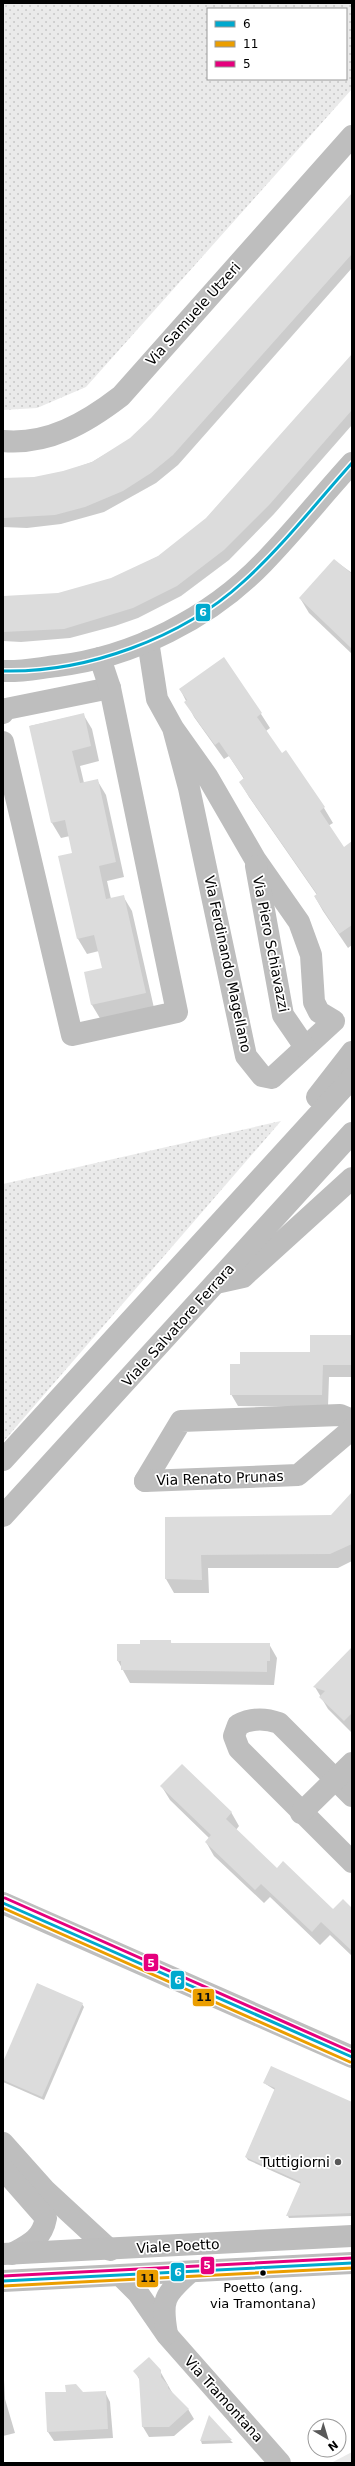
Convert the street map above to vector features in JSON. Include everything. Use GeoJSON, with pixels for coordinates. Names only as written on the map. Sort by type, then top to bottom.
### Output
{"type":"FeatureCollection","features":[{"type":"Feature","properties":{"kind":"main road"},"geometry":{"type":"LineString","coordinates":[[286,1149],[293,1128],[352,1052]]}},
{"type":"Feature","properties":{"kind":"main road"},"geometry":{"type":"LineString","coordinates":[[3,1460],[352,1078]]}},
{"type":"Feature","properties":{"kind":"main road","name":"Viale Salvatore Ferrara"},"geometry":{"type":"LineString","coordinates":[[3,1516],[352,1133]]}},
{"type":"Feature","properties":{"kind":"main road"},"geometry":{"type":"LineString","coordinates":[[216,1283],[243,1277],[352,1178]]}},
{"type":"Feature","properties":{"kind":"main road","name":"Viale Poetto"},"geometry":{"type":"LineString","coordinates":[[7,2254],[110,2250],[352,2236]]}},
{"type":"Feature","properties":{"kind":"main road","name":"Viale Poetto"},"geometry":{"type":"LineString","coordinates":[[3,2281],[352,2263]]}},
{"type":"Feature","properties":{"kind":"street","name":"Via Samuele Utzeri"},"geometry":{"type":"LineString","coordinates":[[3,441],[16,442],[38,439],[70,430],[95,416],[121,396],[352,136]]}},
{"type":"Feature","properties":{"kind":"street"},"geometry":{"type":"LineString","coordinates":[[3,670],[85,663],[148,641],[173,630],[237,586],[262,563],[352,463]]}},
{"type":"Feature","properties":{"kind":"street","name":"Via Ferdinando Magellano"},"geometry":{"type":"LineString","coordinates":[[148,641],[157,699],[173,728],[207,776],[255,859],[299,922],[311,955],[314,1002],[319,1012],[334,1021],[272,1078],[262,1076],[246,1056],[189,788],[173,728]]}},
{"type":"Feature","properties":{"kind":"street"},"geometry":{"type":"LineString","coordinates":[[3,742],[72,1035],[177,1012],[110,688],[100,658]]}},
{"type":"Feature","properties":{"kind":"street"},"geometry":{"type":"LineString","coordinates":[[3,713],[6,709],[110,688]]}},
{"type":"Feature","properties":{"kind":"street","name":"Via Piero Schiavazzi"},"geometry":{"type":"LineString","coordinates":[[255,859],[283,1015],[305,1047]]}},
{"type":"Feature","properties":{"kind":"street","name":"Via Renato Prunas"},"geometry":{"type":"LineString","coordinates":[[352,1420],[340,1415],[181,1421],[145,1481],[298,1475],[352,1429]]}},
{"type":"Feature","properties":{"kind":"street"},"geometry":{"type":"LineString","coordinates":[[352,1796],[279,1723],[270,1720],[249,1719],[238,1725],[234,1736],[239,1749],[301,1813],[352,1862]]}},
{"type":"Feature","properties":{"kind":"street"},"geometry":{"type":"LineString","coordinates":[[301,1813],[352,1763]]}},
{"type":"Feature","properties":{"kind":"street"},"geometry":{"type":"LineString","coordinates":[[3,1903],[352,2057]]}},
{"type":"Feature","properties":{"kind":"street"},"geometry":{"type":"LineString","coordinates":[[3,2143],[45,2190],[110,2250]]}},
{"type":"Feature","properties":{"kind":"street"},"geometry":{"type":"LineString","coordinates":[[3,2169],[46,2218],[44,2229],[35,2242],[7,2254]]}},
{"type":"Feature","properties":{"kind":"street"},"geometry":{"type":"LineString","coordinates":[[167,2335],[163,2310],[169,2291],[189,2272]]}},
{"type":"Feature","properties":{"kind":"street","name":"Via Tramontana"},"geometry":{"type":"LineString","coordinates":[[121,2276],[138,2293],[167,2335],[280,2463]]}},
{"type":"Feature","properties":{"kind":"shaded area"},"geometry":{"type":"Polygon","coordinates":[[[3,3],[352,3],[352,89],[86,387],[37,408],[3,410],[3,3]]]}},
{"type":"Feature","properties":{"kind":"shaded area"},"geometry":{"type":"Polygon","coordinates":[[[281,1121],[3,1442],[3,1184],[281,1121]]]}},
{"type":"Feature","properties":{"kind":"shaded area"},"geometry":{"type":"Polygon","coordinates":[[[352,2452],[352,2463],[331,2463],[341,2458],[347,2458],[347,2455],[352,2452]]]}},
{"type":"Feature","properties":{"kind":"building"},"geometry":{"type":"Polygon","coordinates":[[[352,193],[352,254],[173,455],[151,473],[123,491],[85,507],[55,515],[3,518],[3,478],[34,477],[63,471],[92,462],[130,438],[151,418],[352,193]]]}},
{"type":"Feature","properties":{"kind":"building"},"geometry":{"type":"Polygon","coordinates":[[[352,354],[352,410],[270,504],[224,550],[177,586],[133,608],[64,629],[3,632],[3,596],[58,593],[111,578],[158,556],[206,518],[352,354]]]}},
{"type":"Feature","properties":{"kind":"building"},"geometry":{"type":"Polygon","coordinates":[[[334,559],[352,574],[352,649],[299,598],[334,559]]]}},
{"type":"Feature","properties":{"kind":"building"},"geometry":{"type":"Polygon","coordinates":[[[224,657],[262,713],[257,717],[282,753],[286,750],[325,807],[320,811],[344,847],[352,841],[352,925],[339,934],[314,896],[317,894],[239,782],[244,778],[219,742],[215,745],[184,702],[187,700],[179,689],[224,657]]]}},
{"type":"Feature","properties":{"kind":"building"},"geometry":{"type":"Polygon","coordinates":[[[84,713],[91,746],[72,751],[80,783],[98,779],[116,862],[99,866],[106,899],[124,895],[146,993],[91,1005],[84,972],[102,968],[94,935],[77,939],[58,856],[72,853],[65,820],[51,823],[29,726],[84,713]]]}},
{"type":"Feature","properties":{"kind":"building"},"geometry":{"type":"Polygon","coordinates":[[[310,1335],[352,1335],[352,1365],[323,1365],[322,1395],[230,1395],[230,1364],[240,1364],[240,1352],[310,1352],[310,1335]]]}},
{"type":"Feature","properties":{"kind":"building"},"geometry":{"type":"Polygon","coordinates":[[[352,1492],[352,1544],[330,1554],[201,1555],[202,1580],[165,1579],[165,1517],[331,1515],[352,1492]]]}},
{"type":"Feature","properties":{"kind":"building"},"geometry":{"type":"Polygon","coordinates":[[[140,1640],[171,1640],[171,1643],[270,1643],[270,1661],[267,1661],[267,1672],[121,1670],[121,1661],[117,1661],[117,1644],[140,1644],[140,1640]]]}},
{"type":"Feature","properties":{"kind":"building"},"geometry":{"type":"Polygon","coordinates":[[[352,1647],[352,1713],[344,1721],[319,1697],[325,1691],[313,1687],[352,1647]]]}},
{"type":"Feature","properties":{"kind":"building"},"geometry":{"type":"Polygon","coordinates":[[[182,1764],[232,1812],[226,1819],[277,1868],[283,1861],[333,1909],[343,1899],[352,1908],[352,1951],[321,1922],[312,1932],[261,1884],[255,1890],[205,1842],[211,1835],[160,1786],[182,1764]]]}},
{"type":"Feature","properties":{"kind":"building"},"geometry":{"type":"Polygon","coordinates":[[[37,1983],[83,2003],[42,2097],[3,2080],[3,2062],[37,1983]]]}},
{"type":"Feature","properties":{"kind":"building"},"geometry":{"type":"Polygon","coordinates":[[[271,2066],[352,2102],[352,2213],[286,2216],[301,2182],[245,2157],[275,2088],[263,2083],[271,2066]]]}},
{"type":"Feature","properties":{"kind":"building"},"geometry":{"type":"Polygon","coordinates":[[[149,2357],[161,2370],[161,2377],[168,2385],[168,2388],[189,2409],[169,2427],[142,2427],[139,2378],[133,2371],[149,2357]]]}},
{"type":"Feature","properties":{"kind":"building"},"geometry":{"type":"Polygon","coordinates":[[[76,2384],[83,2392],[106,2391],[108,2429],[47,2432],[45,2392],[66,2392],[65,2385],[76,2384]]]}},
{"type":"Feature","properties":{"kind":"building"},"geometry":{"type":"Polygon","coordinates":[[[209,2415],[232,2440],[200,2441],[209,2415]]]}},
{"type":"Feature","properties":{"kind":"transit line","name":"6"},"geometry":{"type":"LineString","coordinates":[[3,671],[35,670],[67,666],[99,658],[131,648],[162,635],[191,620],[219,602],[258,568],[286,539],[352,463]]}},
{"type":"Feature","properties":{"kind":"transit line","name":"5"},"geometry":{"type":"LineString","coordinates":[[5,1898],[352,2052]]}},
{"type":"Feature","properties":{"kind":"transit line","name":"6"},"geometry":{"type":"LineString","coordinates":[[3,1903],[352,2057]]}},
{"type":"Feature","properties":{"kind":"transit line","name":"11"},"geometry":{"type":"LineString","coordinates":[[3,1908],[350,2062]]}},
{"type":"Feature","properties":{"kind":"transit line","name":"5"},"geometry":{"type":"LineString","coordinates":[[3,2276],[352,2258]]}},
{"type":"Feature","properties":{"kind":"transit line","name":"6"},"geometry":{"type":"LineString","coordinates":[[3,2281],[352,2263]]}},
{"type":"Feature","properties":{"kind":"transit line","name":"11"},"geometry":{"type":"LineString","coordinates":[[3,2286],[352,2268]]}},
{"type":"Feature","properties":{"kind":"place","name":"Tuttigiorni"},"geometry":{"type":"Point","coordinates":[338,2162]}},
{"type":"Feature","properties":{"kind":"place","name":"Poetto (ang. via Tramontana)"},"geometry":{"type":"Point","coordinates":[263,2273]}}]}
